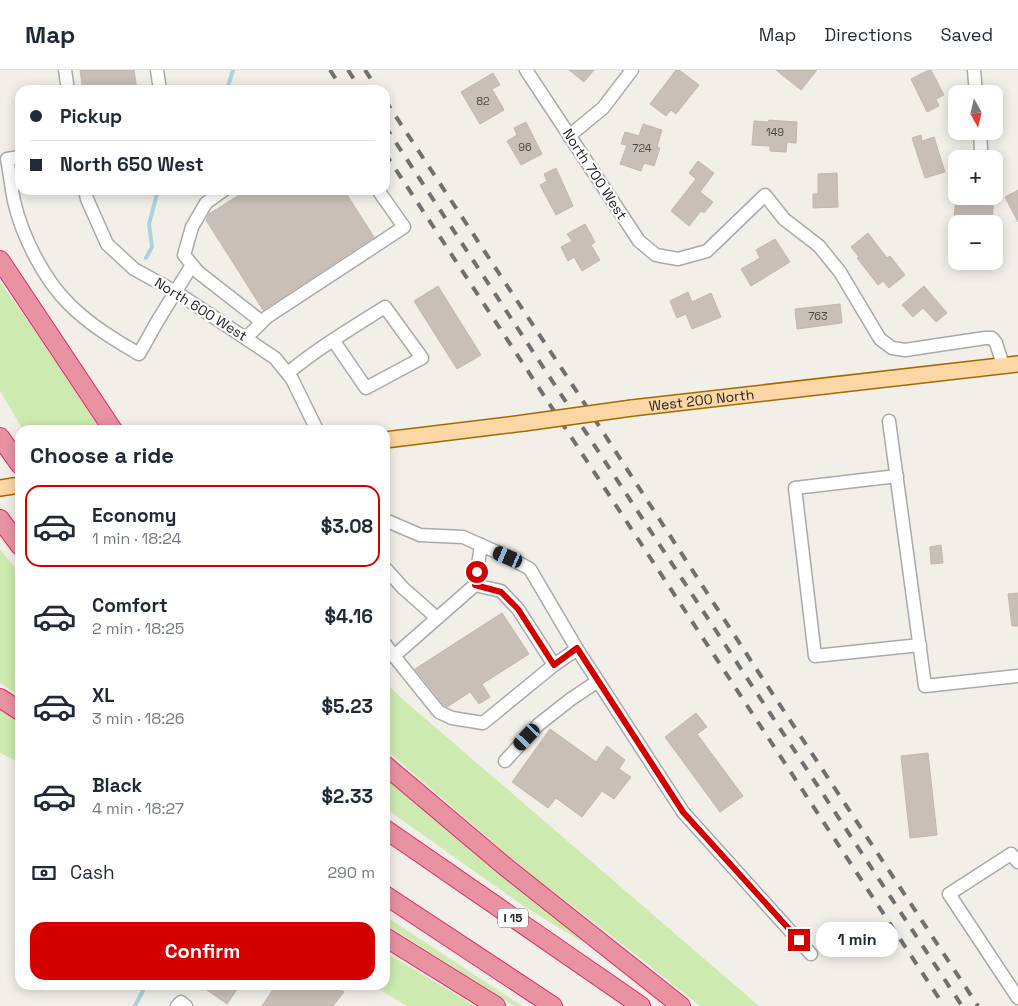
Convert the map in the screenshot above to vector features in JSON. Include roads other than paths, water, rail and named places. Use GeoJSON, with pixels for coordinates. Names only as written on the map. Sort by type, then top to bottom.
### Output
{"type":"FeatureCollection","features":[{"type":"Feature","properties":{"kind":"highway"},"geometry":{"type":"LineString","coordinates":[[0,260],[110,425]]}},
{"type":"Feature","properties":{"kind":"highway"},"geometry":{"type":"LineString","coordinates":[[0,437],[15,458]]}},
{"type":"Feature","properties":{"kind":"highway"},"geometry":{"type":"LineString","coordinates":[[0,519],[15,540]]}},
{"type":"Feature","properties":{"kind":"highway"},"geometry":{"type":"LineString","coordinates":[[0,698],[15,708]]}},
{"type":"Feature","properties":{"kind":"highway"},"geometry":{"type":"LineString","coordinates":[[390,769],[507,868],[681,1006]]}},
{"type":"Feature","properties":{"kind":"highway","name":"I 15"},"geometry":{"type":"LineString","coordinates":[[390,833],[403,844],[641,1006]]}},
{"type":"Feature","properties":{"kind":"highway"},"geometry":{"type":"LineString","coordinates":[[390,898],[553,1006]]}},
{"type":"Feature","properties":{"kind":"highway"},"geometry":{"type":"LineString","coordinates":[[390,940],[496,1006]]}},
{"type":"Feature","properties":{"kind":"main road","name":"West 200 North"},"geometry":{"type":"LineString","coordinates":[[390,439],[632,408],[1010,365]]}},
{"type":"Feature","properties":{"kind":"main road"},"geometry":{"type":"LineString","coordinates":[[0,488],[15,486]]}},
{"type":"Feature","properties":{"kind":"street"},"geometry":{"type":"LineString","coordinates":[[65,70],[67,85]]}},
{"type":"Feature","properties":{"kind":"street"},"geometry":{"type":"LineString","coordinates":[[157,70],[159,85]]}},
{"type":"Feature","properties":{"kind":"street","name":"North 700 West"},"geometry":{"type":"LineString","coordinates":[[526,70],[639,242],[656,255],[678,259],[707,251],[765,195],[784,219],[819,246],[840,272],[880,339],[892,348],[905,350],[992,338],[1010,365]]}},
{"type":"Feature","properties":{"kind":"street"},"geometry":{"type":"LineString","coordinates":[[570,136],[603,108],[632,70]]}},
{"type":"Feature","properties":{"kind":"street"},"geometry":{"type":"LineString","coordinates":[[974,70],[975,85]]}},
{"type":"Feature","properties":{"kind":"street"},"geometry":{"type":"LineString","coordinates":[[980,140],[981,150]]}},
{"type":"Feature","properties":{"kind":"street"},"geometry":{"type":"LineString","coordinates":[[15,158],[7,159],[14,202],[24,233],[46,274],[70,305],[105,333],[139,354],[156,322],[192,265]]}},
{"type":"Feature","properties":{"kind":"street","name":"North 600 West"},"geometry":{"type":"LineString","coordinates":[[86,195],[107,244],[134,269],[176,292],[276,358],[292,379],[315,425]]}},
{"type":"Feature","properties":{"kind":"street"},"geometry":{"type":"LineString","coordinates":[[217,195],[206,203],[192,227],[184,255],[198,272],[262,322]]}},
{"type":"Feature","properties":{"kind":"street"},"geometry":{"type":"LineString","coordinates":[[246,338],[267,317],[404,227],[382,195]]}},
{"type":"Feature","properties":{"kind":"street"},"geometry":{"type":"LineString","coordinates":[[288,374],[314,352],[385,307],[422,358],[366,388],[333,340]]}},
{"type":"Feature","properties":{"kind":"street"},"geometry":{"type":"LineString","coordinates":[[889,421],[925,686],[1018,676]]}},
{"type":"Feature","properties":{"kind":"street"},"geometry":{"type":"LineString","coordinates":[[897,476],[795,488],[815,656],[920,644]]}},
{"type":"Feature","properties":{"kind":"street"},"geometry":{"type":"LineString","coordinates":[[390,522],[420,535],[462,537],[530,569],[577,648],[683,812],[812,954]]}},
{"type":"Feature","properties":{"kind":"street"},"geometry":{"type":"LineString","coordinates":[[394,656],[475,585],[481,545]]}},
{"type":"Feature","properties":{"kind":"street"},"geometry":{"type":"LineString","coordinates":[[390,574],[403,588],[437,618]]}},
{"type":"Feature","properties":{"kind":"street"},"geometry":{"type":"LineString","coordinates":[[475,585],[501,592],[518,609],[554,665]]}},
{"type":"Feature","properties":{"kind":"street"},"geometry":{"type":"LineString","coordinates":[[390,651],[439,712],[452,718],[483,723],[577,648]]}},
{"type":"Feature","properties":{"kind":"street"},"geometry":{"type":"LineString","coordinates":[[504,761],[545,720],[598,681]]}},
{"type":"Feature","properties":{"kind":"street"},"geometry":{"type":"LineString","coordinates":[[1018,862],[1011,854],[949,894],[1018,998]]}},
{"type":"Feature","properties":{"kind":"waterway"},"geometry":{"type":"LineString","coordinates":[[228,85],[233,70]]}},
{"type":"Feature","properties":{"kind":"waterway"},"geometry":{"type":"LineString","coordinates":[[146,258],[152,247],[149,224],[157,195]]}},
{"type":"Feature","properties":{"kind":"waterway"},"geometry":{"type":"LineString","coordinates":[[135,1006],[143,990]]}},
{"type":"Feature","properties":{"kind":"railway"},"geometry":{"type":"LineString","coordinates":[[330,70],[340,85]]}},
{"type":"Feature","properties":{"kind":"railway"},"geometry":{"type":"LineString","coordinates":[[348,70],[358,85]]}},
{"type":"Feature","properties":{"kind":"railway"},"geometry":{"type":"LineString","coordinates":[[365,70],[375,85]]}},
{"type":"Feature","properties":{"kind":"railway"},"geometry":{"type":"LineString","coordinates":[[390,108],[978,1006]]}},
{"type":"Feature","properties":{"kind":"railway"},"geometry":{"type":"LineString","coordinates":[[390,134],[962,1006]]}},
{"type":"Feature","properties":{"kind":"railway"},"geometry":{"type":"LineString","coordinates":[[390,161],[944,1006]]}}]}
